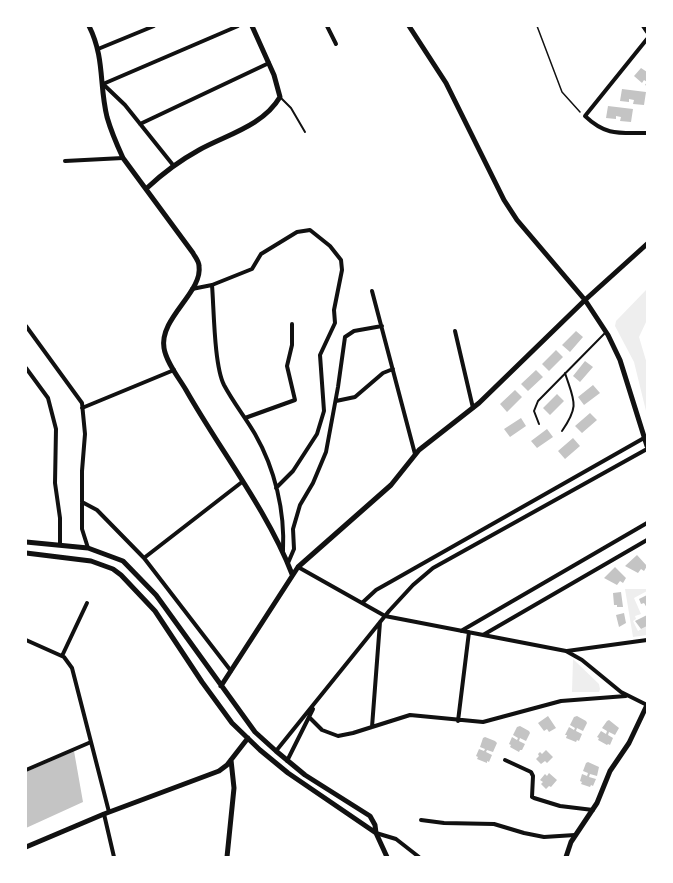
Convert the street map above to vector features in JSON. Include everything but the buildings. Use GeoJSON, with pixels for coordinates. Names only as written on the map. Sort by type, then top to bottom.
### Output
{"type":"FeatureCollection","features":[{"type":"Feature","properties":{"kind":"street"},"geometry":{"type":"LineString","coordinates":[[89,26],[98,49],[107,117],[123,158],[147,188],[198,260],[199,273],[192,289],[168,325],[165,334],[164,348],[174,370],[200,416],[242,482],[283,552],[292,574]]}},
{"type":"Feature","properties":{"kind":"street"},"geometry":{"type":"LineString","coordinates":[[98,49],[154,26]]}},
{"type":"Feature","properties":{"kind":"street"},"geometry":{"type":"LineString","coordinates":[[103,84],[238,26]]}},
{"type":"Feature","properties":{"kind":"street"},"geometry":{"type":"LineString","coordinates":[[147,188],[173,165],[261,118],[274,108],[280,97],[269,63],[252,26]]}},
{"type":"Feature","properties":{"kind":"street"},"geometry":{"type":"LineString","coordinates":[[326,26],[336,44]]}},
{"type":"Feature","properties":{"kind":"street"},"geometry":{"type":"LineString","coordinates":[[409,26],[446,83],[504,200],[518,220],[585,300],[606,332],[620,360],[647,446]]}},
{"type":"Feature","properties":{"kind":"street"},"geometry":{"type":"LineString","coordinates":[[643,26],[647,32]]}},
{"type":"Feature","properties":{"kind":"street"},"geometry":{"type":"LineString","coordinates":[[647,39],[585,116],[602,130],[611,132],[647,132]]}},
{"type":"Feature","properties":{"kind":"street"},"geometry":{"type":"LineString","coordinates":[[140,124],[269,63]]}},
{"type":"Feature","properties":{"kind":"street"},"geometry":{"type":"LineString","coordinates":[[103,84],[125,105],[173,165]]}},
{"type":"Feature","properties":{"kind":"street"},"geometry":{"type":"LineString","coordinates":[[65,161],[123,158]]}},
{"type":"Feature","properties":{"kind":"street"},"geometry":{"type":"LineString","coordinates":[[192,289],[212,285],[252,269],[261,254],[297,232],[310,230],[330,246],[341,260],[342,270],[334,310],[335,323],[320,355],[324,411],[317,434],[293,471],[276,488]]}},
{"type":"Feature","properties":{"kind":"street"},"geometry":{"type":"LineString","coordinates":[[221,686],[292,574],[298,567],[391,485],[415,454],[473,408],[585,300],[647,244]]}},
{"type":"Feature","properties":{"kind":"street"},"geometry":{"type":"LineString","coordinates":[[212,285],[218,359],[223,384],[256,436],[276,488],[280,500],[284,531],[283,552]]}},
{"type":"Feature","properties":{"kind":"street"},"geometry":{"type":"LineString","coordinates":[[372,291],[415,454]]}},
{"type":"Feature","properties":{"kind":"street"},"geometry":{"type":"LineString","coordinates":[[245,418],[295,400],[287,366],[292,345],[292,324]]}},
{"type":"Feature","properties":{"kind":"street"},"geometry":{"type":"LineString","coordinates":[[26,326],[82,403],[85,434],[82,529],[88,548]]}},
{"type":"Feature","properties":{"kind":"street"},"geometry":{"type":"LineString","coordinates":[[288,563],[294,548],[293,529],[300,506],[313,483],[326,452],[336,401],[345,337],[354,331],[382,326]]}},
{"type":"Feature","properties":{"kind":"street"},"geometry":{"type":"LineString","coordinates":[[454,331],[473,408]]}},
{"type":"Feature","properties":{"kind":"street"},"geometry":{"type":"LineString","coordinates":[[26,368],[48,398],[56,429],[55,483],[60,518],[60,545]]}},
{"type":"Feature","properties":{"kind":"street"},"geometry":{"type":"LineString","coordinates":[[336,401],[355,397],[383,373],[393,369]]}},
{"type":"Feature","properties":{"kind":"street"},"geometry":{"type":"LineString","coordinates":[[82,408],[174,370]]}},
{"type":"Feature","properties":{"kind":"street"},"geometry":{"type":"LineString","coordinates":[[362,603],[376,590],[644,438]]}},
{"type":"Feature","properties":{"kind":"street"},"geometry":{"type":"LineString","coordinates":[[276,751],[380,622],[413,585],[439,564],[647,449]]}},
{"type":"Feature","properties":{"kind":"street"},"geometry":{"type":"LineString","coordinates":[[144,558],[242,482]]}},
{"type":"Feature","properties":{"kind":"street"},"geometry":{"type":"LineString","coordinates":[[82,502],[97,510],[144,558],[231,670]]}},
{"type":"Feature","properties":{"kind":"street"},"geometry":{"type":"LineString","coordinates":[[461,631],[647,523]]}},
{"type":"Feature","properties":{"kind":"street"},"geometry":{"type":"LineString","coordinates":[[482,635],[647,540]]}},
{"type":"Feature","properties":{"kind":"street"},"geometry":{"type":"LineString","coordinates":[[26,542],[88,548],[113,556],[123,561],[146,584],[162,604],[252,728],[287,761],[313,780],[370,816],[387,857]]}},
{"type":"Feature","properties":{"kind":"street"},"geometry":{"type":"LineString","coordinates":[[26,553],[91,561],[121,575],[155,611],[220,708],[248,738],[288,773],[376,833],[396,839],[419,857]]}},
{"type":"Feature","properties":{"kind":"street"},"geometry":{"type":"LineString","coordinates":[[298,567],[385,616],[566,651],[647,640]]}},
{"type":"Feature","properties":{"kind":"street"},"geometry":{"type":"LineString","coordinates":[[62,656],[87,603]]}},
{"type":"Feature","properties":{"kind":"street"},"geometry":{"type":"LineString","coordinates":[[372,727],[380,622]]}},
{"type":"Feature","properties":{"kind":"street"},"geometry":{"type":"LineString","coordinates":[[458,721],[469,632]]}},
{"type":"Feature","properties":{"kind":"street"},"geometry":{"type":"LineString","coordinates":[[26,640],[62,656],[72,668],[91,742],[114,857]]}},
{"type":"Feature","properties":{"kind":"street"},"geometry":{"type":"LineString","coordinates":[[566,651],[582,660],[627,696],[647,705],[629,743],[610,771],[602,794],[593,810],[575,835],[566,857]]}},
{"type":"Feature","properties":{"kind":"street"},"geometry":{"type":"LineString","coordinates":[[309,717],[322,730],[338,736],[372,727],[410,714],[458,721],[483,722],[561,701],[627,696]]}},
{"type":"Feature","properties":{"kind":"street"},"geometry":{"type":"LineString","coordinates":[[287,761],[316,703]]}},
{"type":"Feature","properties":{"kind":"street"},"geometry":{"type":"LineString","coordinates":[[26,847],[106,813],[219,771],[231,760],[248,738]]}},
{"type":"Feature","properties":{"kind":"street"},"geometry":{"type":"LineString","coordinates":[[26,770],[91,742]]}},
{"type":"Feature","properties":{"kind":"street"},"geometry":{"type":"LineString","coordinates":[[227,857],[234,788],[231,760]]}},
{"type":"Feature","properties":{"kind":"street"},"geometry":{"type":"LineString","coordinates":[[504,760],[531,772],[533,776],[532,797],[560,806],[593,810]]}},
{"type":"Feature","properties":{"kind":"street"},"geometry":{"type":"LineString","coordinates":[[421,820],[453,824],[494,824],[536,836],[575,835]]}},
{"type":"Feature","properties":{"kind":"lane"},"geometry":{"type":"LineString","coordinates":[[280,97],[291,108],[305,132]]}},
{"type":"Feature","properties":{"kind":"lane"},"geometry":{"type":"LineString","coordinates":[[539,424],[534,411],[538,401],[606,332]]}},
{"type":"Feature","properties":{"kind":"lane"},"geometry":{"type":"LineString","coordinates":[[562,431],[573,415],[574,408],[565,374]]}},
{"type":"Feature","properties":{"kind":"path"},"geometry":{"type":"LineString","coordinates":[[537,26],[562,92],[570,103],[585,116]]}},
{"type":"Feature","properties":{"kind":"shaded area"},"geometry":{"type":"Polygon","coordinates":[[[647,289],[647,320],[639,337],[647,364],[647,415],[634,362],[615,326],[616,321],[647,289]]]}},
{"type":"Feature","properties":{"kind":"shaded area"},"geometry":{"type":"Polygon","coordinates":[[[625,589],[647,589],[647,591],[634,598],[641,614],[635,616],[636,619],[633,621],[638,631],[647,626],[647,635],[633,637],[625,589]]]}},
{"type":"Feature","properties":{"kind":"shaded area"},"geometry":{"type":"Polygon","coordinates":[[[573,659],[599,684],[599,692],[572,692],[573,659]]]}}]}
